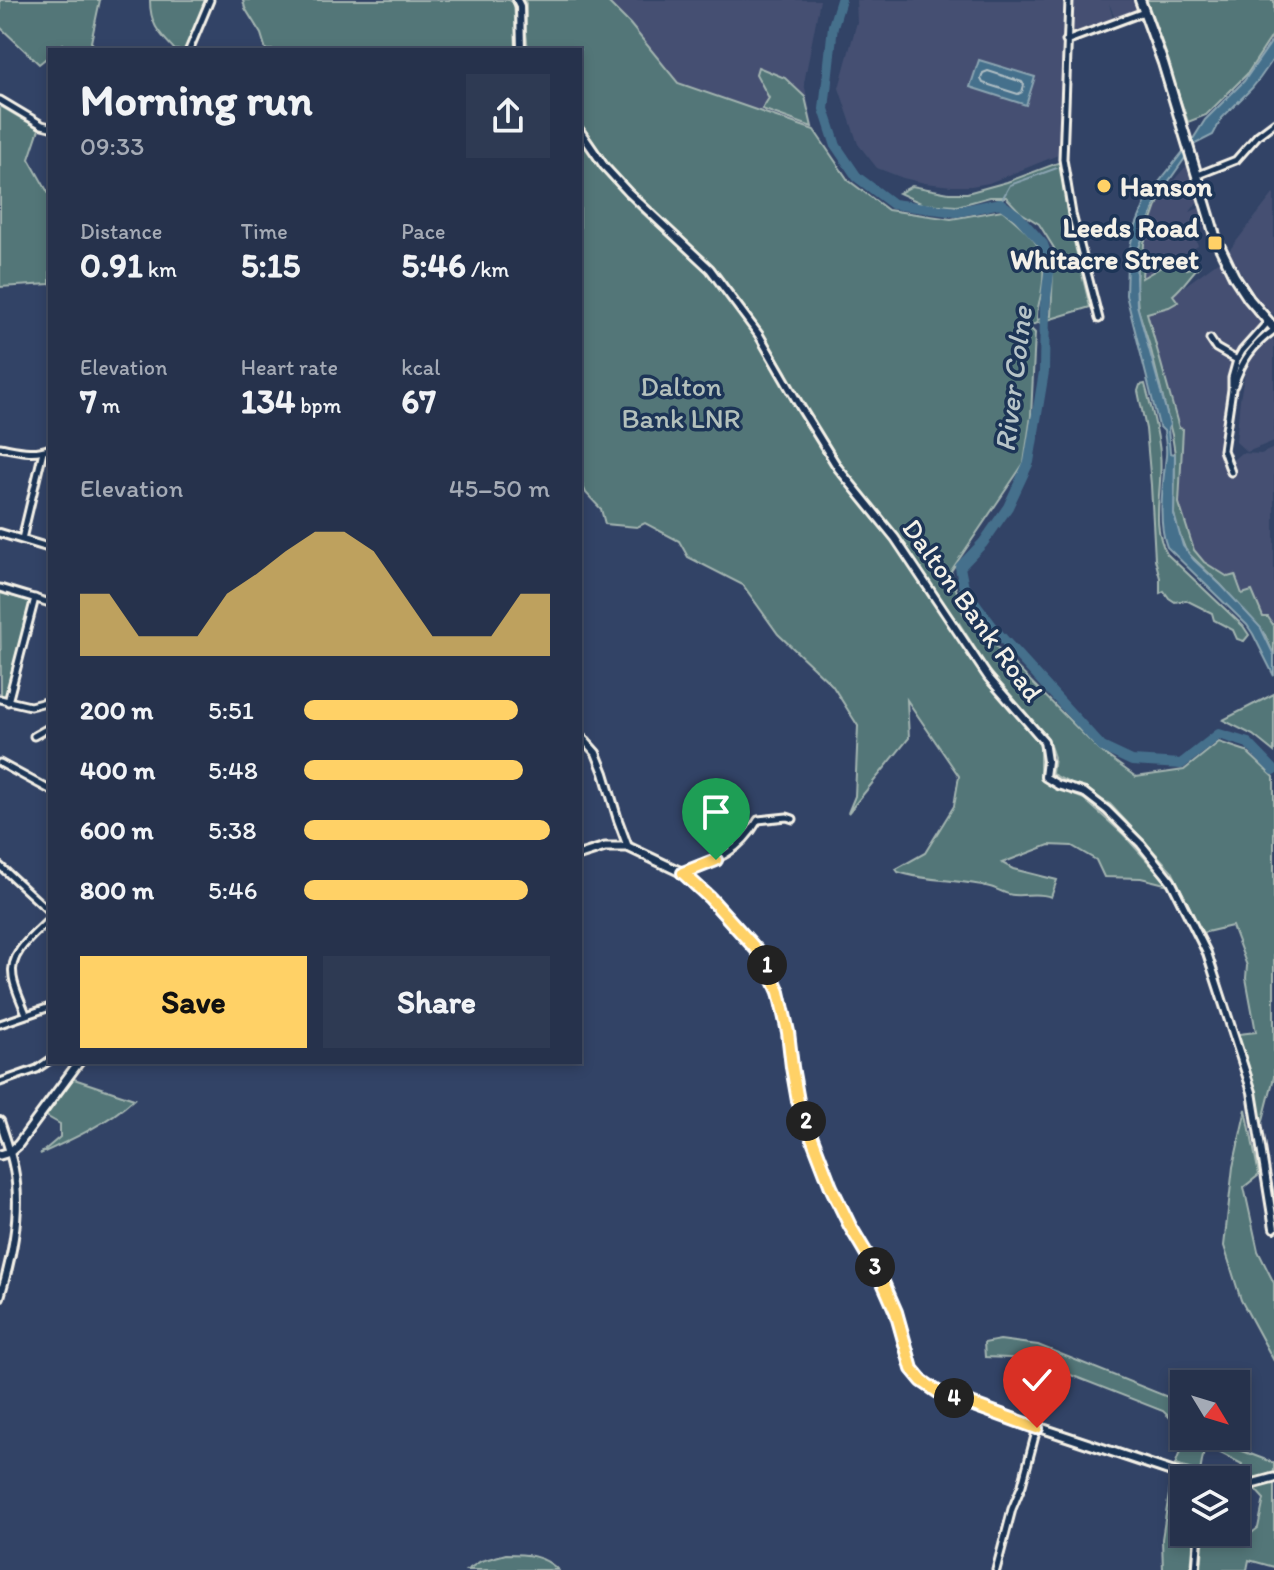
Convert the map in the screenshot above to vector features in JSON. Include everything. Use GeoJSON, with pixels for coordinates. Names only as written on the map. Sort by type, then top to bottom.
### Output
{"type":"FeatureCollection","features":[{"type":"Feature","properties":{"kind":"main road"},"geometry":{"type":"LineString","coordinates":[[1140,0],[1163,63],[1220,249],[1249,299],[1272,327]]}},
{"type":"Feature","properties":{"kind":"main road"},"geometry":{"type":"LineString","coordinates":[[582,854],[605,847],[628,847],[683,873],[764,958],[779,992],[798,1101],[831,1187],[882,1280],[896,1312],[912,1369],[922,1381],[938,1392],[1037,1428],[1170,1470]]}},
{"type":"Feature","properties":{"kind":"main road"},"geometry":{"type":"LineString","coordinates":[[0,1155],[18,1145],[78,1064]]}},
{"type":"Feature","properties":{"kind":"main road"},"geometry":{"type":"LineString","coordinates":[[1250,1484],[1274,1478]]}},
{"type":"Feature","properties":{"kind":"street"},"geometry":{"type":"LineString","coordinates":[[190,48],[210,0]]}},
{"type":"Feature","properties":{"kind":"street"},"geometry":{"type":"LineString","coordinates":[[517,0],[520,6],[520,47]]}},
{"type":"Feature","properties":{"kind":"street"},"geometry":{"type":"LineString","coordinates":[[1069,0],[1063,159],[1072,214],[1099,319]]}},
{"type":"Feature","properties":{"kind":"street"},"geometry":{"type":"LineString","coordinates":[[1066,41],[1144,12]]}},
{"type":"Feature","properties":{"kind":"street"},"geometry":{"type":"LineString","coordinates":[[0,100],[48,126]]}},
{"type":"Feature","properties":{"kind":"street"},"geometry":{"type":"LineString","coordinates":[[1197,175],[1236,160],[1258,135],[1274,123]]}},
{"type":"Feature","properties":{"kind":"street","name":"Dalton Bank Road"},"geometry":{"type":"LineString","coordinates":[[582,134],[612,175],[656,221],[710,269],[759,335],[838,468],[895,538],[988,677],[1044,741],[1047,761],[1045,777],[1058,785],[1085,793],[1107,810],[1141,844],[1171,881],[1207,953],[1252,1092],[1274,1228]]}},
{"type":"Feature","properties":{"kind":"street"},"geometry":{"type":"LineString","coordinates":[[1232,389],[1239,367],[1272,327]]}},
{"type":"Feature","properties":{"kind":"street"},"geometry":{"type":"LineString","coordinates":[[1231,472],[1223,450],[1237,360],[1251,339],[1272,327]]}},
{"type":"Feature","properties":{"kind":"street"},"geometry":{"type":"LineString","coordinates":[[1210,339],[1216,348],[1237,360]]}},
{"type":"Feature","properties":{"kind":"street"},"geometry":{"type":"LineString","coordinates":[[1237,360],[1250,350]]}},
{"type":"Feature","properties":{"kind":"street"},"geometry":{"type":"LineString","coordinates":[[0,447],[28,452],[48,449]]}},
{"type":"Feature","properties":{"kind":"street"},"geometry":{"type":"LineString","coordinates":[[22,539],[43,451]]}},
{"type":"Feature","properties":{"kind":"street"},"geometry":{"type":"LineString","coordinates":[[0,533],[48,547]]}},
{"type":"Feature","properties":{"kind":"street"},"geometry":{"type":"LineString","coordinates":[[0,588],[48,602]]}},
{"type":"Feature","properties":{"kind":"street"},"geometry":{"type":"LineString","coordinates":[[8,702],[35,598]]}},
{"type":"Feature","properties":{"kind":"street"},"geometry":{"type":"LineString","coordinates":[[0,699],[30,706],[48,702]]}},
{"type":"Feature","properties":{"kind":"street"},"geometry":{"type":"LineString","coordinates":[[34,736],[48,728]]}},
{"type":"Feature","properties":{"kind":"street"},"geometry":{"type":"LineString","coordinates":[[582,737],[596,753],[628,847]]}},
{"type":"Feature","properties":{"kind":"street"},"geometry":{"type":"LineString","coordinates":[[0,763],[48,789]]}},
{"type":"Feature","properties":{"kind":"street"},"geometry":{"type":"LineString","coordinates":[[683,873],[716,860],[738,846],[758,820],[793,819]]}},
{"type":"Feature","properties":{"kind":"street"},"geometry":{"type":"LineString","coordinates":[[0,866],[48,910]]}},
{"type":"Feature","properties":{"kind":"street"},"geometry":{"type":"LineString","coordinates":[[26,1014],[12,976],[13,962],[21,948],[48,921]]}},
{"type":"Feature","properties":{"kind":"street"},"geometry":{"type":"LineString","coordinates":[[0,1024],[48,1008]]}},
{"type":"Feature","properties":{"kind":"street"},"geometry":{"type":"LineString","coordinates":[[0,1082],[37,1069],[48,1061]]}},
{"type":"Feature","properties":{"kind":"street"},"geometry":{"type":"LineString","coordinates":[[0,1121],[16,1182],[17,1217],[0,1297]]}},
{"type":"Feature","properties":{"kind":"street"},"geometry":{"type":"LineString","coordinates":[[996,1570],[1037,1428]]}},
{"type":"Feature","properties":{"kind":"street"},"geometry":{"type":"LineString","coordinates":[[1196,1570],[1198,1546]]}},
{"type":"Feature","properties":{"kind":"shaded area"},"geometry":{"type":"Polygon","coordinates":[[[606,0],[820,0],[804,83],[814,130],[678,83],[630,24],[606,0]]]}},
{"type":"Feature","properties":{"kind":"shaded area"},"geometry":{"type":"Polygon","coordinates":[[[856,0],[1063,0],[1058,155],[989,183],[971,186],[925,183],[877,168],[858,144],[839,88],[857,22],[856,0]]]}},
{"type":"Feature","properties":{"kind":"shaded area"},"geometry":{"type":"Polygon","coordinates":[[[1072,0],[1134,0],[1139,12],[1116,21],[1109,3],[1113,19],[1074,32],[1071,31],[1072,0]]]}},
{"type":"Feature","properties":{"kind":"shaded area"},"geometry":{"type":"Polygon","coordinates":[[[1188,164],[1200,198],[1190,212],[1199,208],[1204,215],[1203,225],[1193,229],[1198,246],[1142,279],[1144,243],[1161,195],[1188,164]]]}},
{"type":"Feature","properties":{"kind":"shaded area"},"geometry":{"type":"Polygon","coordinates":[[[1274,193],[1274,315],[1257,298],[1228,252],[1274,193]]]}},
{"type":"Feature","properties":{"kind":"shaded area"},"geometry":{"type":"Polygon","coordinates":[[[1219,261],[1274,341],[1274,441],[1247,452],[1236,442],[1246,366],[1235,360],[1225,406],[1220,459],[1233,460],[1241,453],[1261,454],[1274,448],[1274,626],[1272,621],[1263,618],[1228,577],[1204,562],[1194,550],[1179,503],[1183,429],[1179,428],[1147,313],[1178,301],[1172,295],[1219,261]]]}},
{"type":"Feature","properties":{"kind":"green space"},"geometry":{"type":"Polygon","coordinates":[[[0,0],[100,0],[91,42],[96,48],[66,48],[63,44],[58,48],[48,48],[48,57],[39,64],[0,27],[0,0]]]}},
{"type":"Feature","properties":{"kind":"green space"},"geometry":{"type":"Polygon","coordinates":[[[150,0],[206,0],[186,48],[173,48],[160,33],[152,16],[150,0]]]}},
{"type":"Feature","properties":{"kind":"green space"},"geometry":{"type":"Polygon","coordinates":[[[243,0],[509,0],[514,3],[517,48],[265,48],[261,34],[243,0]]]}},
{"type":"Feature","properties":{"kind":"green space","name":"Dalton Bank LNR"},"geometry":{"type":"Polygon","coordinates":[[[524,0],[606,0],[630,24],[678,83],[814,130],[848,180],[888,210],[951,219],[1002,210],[1031,237],[1041,255],[1043,279],[1037,320],[1051,316],[1054,248],[1039,224],[1020,212],[1006,197],[990,197],[957,206],[923,204],[899,193],[912,186],[967,193],[1060,162],[1068,217],[1090,307],[1028,326],[1035,333],[1031,416],[1024,463],[951,571],[963,613],[1099,750],[1136,777],[1184,770],[1219,742],[1246,751],[1274,777],[1274,1077],[1262,1124],[1238,1034],[1256,1032],[1246,978],[1247,966],[1232,926],[1202,933],[1172,871],[1110,804],[1052,774],[1054,757],[1047,737],[989,670],[957,620],[949,626],[984,679],[1040,743],[1040,777],[1051,786],[1084,799],[1123,834],[1169,885],[1141,878],[1104,877],[1096,860],[1072,846],[1049,845],[1002,863],[1013,869],[1057,880],[1051,897],[1011,895],[979,884],[898,872],[896,869],[925,853],[954,806],[959,776],[907,700],[909,738],[848,813],[855,796],[858,726],[832,685],[778,634],[743,585],[688,557],[679,541],[645,523],[637,527],[605,524],[601,509],[582,484],[582,143],[638,209],[708,273],[741,311],[776,373],[786,372],[761,330],[713,265],[607,163],[582,125],[582,48],[528,48],[524,0]]]}},
{"type":"Feature","properties":{"kind":"green space"},"geometry":{"type":"Polygon","coordinates":[[[1146,0],[1274,0],[1274,33],[1247,74],[1206,115],[1188,122],[1146,0]]]}},
{"type":"Feature","properties":{"kind":"green space"},"geometry":{"type":"Polygon","coordinates":[[[758,67],[785,78],[805,97],[812,127],[762,109],[769,98],[756,74],[758,67]]]}},
{"type":"Feature","properties":{"kind":"green space"},"geometry":{"type":"Polygon","coordinates":[[[0,106],[39,129],[29,159],[48,192],[48,284],[0,287],[0,106]]]}},
{"type":"Feature","properties":{"kind":"green space"},"geometry":{"type":"Polygon","coordinates":[[[1161,195],[1144,243],[1142,278],[1175,259],[1182,261],[1187,269],[1200,265],[1173,295],[1178,302],[1147,313],[1179,428],[1183,429],[1179,503],[1194,550],[1204,562],[1228,577],[1235,575],[1242,594],[1252,591],[1263,617],[1268,617],[1274,626],[1274,655],[1265,635],[1186,551],[1176,525],[1172,435],[1138,309],[1136,285],[1138,250],[1157,198],[1161,195]]]}},
{"type":"Feature","properties":{"kind":"green space"},"geometry":{"type":"Polygon","coordinates":[[[1145,384],[1160,453],[1158,517],[1162,542],[1167,554],[1243,626],[1249,635],[1244,641],[1237,639],[1233,630],[1214,620],[1212,613],[1186,600],[1175,602],[1164,591],[1160,593],[1146,429],[1138,391],[1140,385],[1145,384]]]}},
{"type":"Feature","properties":{"kind":"green space"},"geometry":{"type":"Polygon","coordinates":[[[0,593],[30,601],[31,606],[6,696],[1,697],[0,593]]]}},
{"type":"Feature","properties":{"kind":"green space"},"geometry":{"type":"Polygon","coordinates":[[[1274,694],[1274,752],[1253,735],[1223,720],[1274,694]]]}},
{"type":"Feature","properties":{"kind":"green space"},"geometry":{"type":"Polygon","coordinates":[[[71,1078],[134,1099],[102,1123],[40,1154],[60,1137],[60,1124],[46,1116],[71,1078]]]}},
{"type":"Feature","properties":{"kind":"green space"},"geometry":{"type":"Polygon","coordinates":[[[1246,1109],[1259,1175],[1244,1187],[1258,1251],[1274,1283],[1274,1361],[1241,1300],[1224,1246],[1233,1167],[1246,1109]]]}},
{"type":"Feature","properties":{"kind":"green space"},"geometry":{"type":"Polygon","coordinates":[[[1000,1340],[1038,1345],[1168,1397],[1170,1418],[1163,1411],[1030,1359],[985,1357],[984,1343],[1000,1340]]]}},
{"type":"Feature","properties":{"kind":"green space"},"geometry":{"type":"Polygon","coordinates":[[[1181,1450],[1204,1450],[1201,1466],[1175,1465],[1181,1450]]]}},
{"type":"Feature","properties":{"kind":"green space"},"geometry":{"type":"Polygon","coordinates":[[[1215,1450],[1240,1450],[1274,1463],[1274,1472],[1250,1479],[1250,1466],[1215,1450]]]}},
{"type":"Feature","properties":{"kind":"green space"},"geometry":{"type":"Polygon","coordinates":[[[1274,1481],[1274,1567],[1249,1560],[1247,1570],[1201,1570],[1203,1546],[1250,1546],[1250,1534],[1258,1528],[1264,1499],[1253,1487],[1274,1481]]]}},
{"type":"Feature","properties":{"kind":"green space"},"geometry":{"type":"Polygon","coordinates":[[[1170,1488],[1170,1546],[1193,1546],[1191,1570],[1163,1570],[1162,1539],[1170,1488]]]}},
{"type":"Feature","properties":{"kind":"green space"},"geometry":{"type":"Polygon","coordinates":[[[506,1554],[540,1558],[558,1570],[467,1570],[481,1561],[506,1554]]]}},
{"type":"Feature","properties":{"kind":"water"},"geometry":{"type":"Polygon","coordinates":[[[1274,38],[1274,58],[1260,78],[1222,118],[1213,135],[1195,144],[1159,195],[1138,250],[1136,277],[1137,305],[1170,425],[1170,453],[1175,454],[1174,514],[1183,546],[1261,628],[1274,655],[1274,676],[1247,625],[1167,547],[1161,514],[1166,453],[1164,431],[1159,426],[1126,295],[1127,262],[1133,233],[1148,196],[1205,120],[1244,81],[1274,38]]]}},
{"type":"Feature","properties":{"kind":"water"},"geometry":{"type":"Polygon","coordinates":[[[979,60],[1035,77],[1026,105],[970,87],[979,60]]]}},
{"type":"Feature","properties":{"kind":"waterway","name":"River Colne"},"geometry":{"type":"LineString","coordinates":[[841,0],[833,26],[824,109],[836,146],[857,177],[893,204],[956,212],[1000,203],[1018,216],[1043,244],[1050,265],[1045,306],[1044,372],[1029,462],[1008,507],[983,543],[960,567],[964,588],[996,631],[1102,747],[1132,761],[1181,764],[1219,734],[1248,743],[1274,770]]}},
{"type":"Feature","properties":{"kind":"waterway"},"geometry":{"type":"LineString","coordinates":[[1000,203],[1010,185],[1057,168]]}},
{"type":"Feature","properties":{"kind":"place","name":"Hanson"},"geometry":{"type":"Point","coordinates":[1104,186]}},
{"type":"Feature","properties":{"kind":"place","name":"Leeds Road Whitacre Street"},"geometry":{"type":"Point","coordinates":[1215,243]}},
{"type":"Feature","properties":{"kind":"route"},"geometry":{"type":"LineString","coordinates":[[716,860],[683,873],[764,958],[779,992],[798,1101],[831,1187],[896,1312],[912,1369],[938,1392],[1037,1428]]}}]}
